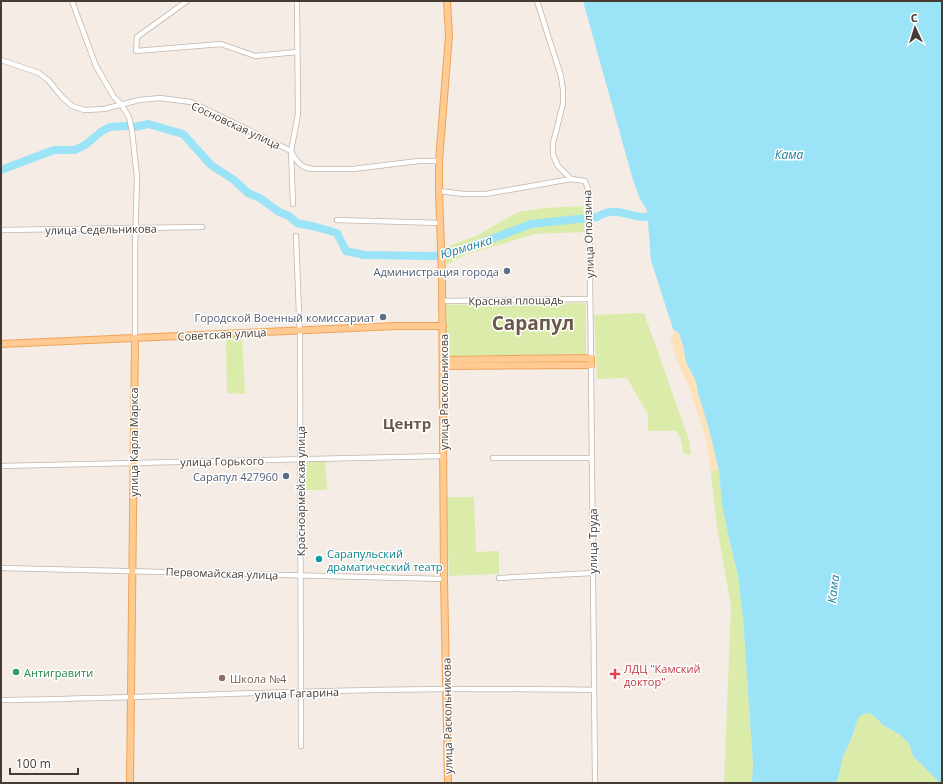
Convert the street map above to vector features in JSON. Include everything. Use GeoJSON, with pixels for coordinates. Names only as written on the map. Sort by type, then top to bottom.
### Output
{"type":"FeatureCollection","features":[{"type":"Feature","properties":{"kind":"main road","name":"улица Раскольникова"},"geometry":{"type":"LineString","coordinates":[[448,1],[449,35],[439,161],[443,326],[444,579],[448,783]]}},
{"type":"Feature","properties":{"kind":"main road","name":"Советская улица"},"geometry":{"type":"LineString","coordinates":[[1,344],[396,326],[443,326]]}},
{"type":"Feature","properties":{"kind":"main road","name":"улица Карла Маркса"},"geometry":{"type":"LineString","coordinates":[[130,783],[135,338]]}},
{"type":"Feature","properties":{"kind":"main road"},"geometry":{"type":"LineString","coordinates":[[443,363],[591,358]]}},
{"type":"Feature","properties":{"kind":"main road","name":"улица Труда"},"geometry":{"type":"LineString","coordinates":[[591,358],[591,365]]}},
{"type":"Feature","properties":{"kind":"main road"},"geometry":{"type":"LineString","coordinates":[[443,363],[591,365]]}},
{"type":"Feature","properties":{"kind":"street","name":"улица Карла Маркса"},"geometry":{"type":"LineString","coordinates":[[72,1],[96,66],[114,97],[121,104],[129,117],[135,145],[137,177],[135,338]]}},
{"type":"Feature","properties":{"kind":"street"},"geometry":{"type":"LineString","coordinates":[[187,1],[137,37],[136,51],[221,44],[255,56],[297,52]]}},
{"type":"Feature","properties":{"kind":"street"},"geometry":{"type":"LineString","coordinates":[[293,204],[291,151],[298,114],[297,1]]}},
{"type":"Feature","properties":{"kind":"street","name":"улица Оползина"},"geometry":{"type":"LineString","coordinates":[[537,1],[563,90],[563,104],[553,143],[553,155],[558,166],[571,179],[585,181],[588,189],[590,299]]}},
{"type":"Feature","properties":{"kind":"street","name":"Сосновская улица"},"geometry":{"type":"LineString","coordinates":[[1,60],[39,73],[49,81],[62,97],[72,106],[84,110],[104,109],[139,100],[160,98],[191,102],[291,151],[299,163],[304,167],[312,169],[353,169],[419,160],[439,161]]}},
{"type":"Feature","properties":{"kind":"street"},"geometry":{"type":"LineString","coordinates":[[439,191],[464,194],[486,194],[571,179]]}},
{"type":"Feature","properties":{"kind":"street"},"geometry":{"type":"LineString","coordinates":[[337,220],[441,226]]}},
{"type":"Feature","properties":{"kind":"street","name":"улица Седельникова"},"geometry":{"type":"LineString","coordinates":[[1,230],[202,227]]}},
{"type":"Feature","properties":{"kind":"street","name":"Красноармейская улица"},"geometry":{"type":"LineString","coordinates":[[296,236],[300,331],[301,746]]}},
{"type":"Feature","properties":{"kind":"street","name":"Красная площадь"},"geometry":{"type":"LineString","coordinates":[[442,301],[590,299]]}},
{"type":"Feature","properties":{"kind":"street","name":"улица Труда"},"geometry":{"type":"LineString","coordinates":[[590,299],[591,358]]}},
{"type":"Feature","properties":{"kind":"street","name":"улица Труда"},"geometry":{"type":"LineString","coordinates":[[591,365],[595,783]]}},
{"type":"Feature","properties":{"kind":"street","name":"улица Горького"},"geometry":{"type":"LineString","coordinates":[[1,466],[444,456]]}},
{"type":"Feature","properties":{"kind":"street"},"geometry":{"type":"LineString","coordinates":[[493,458],[592,458]]}},
{"type":"Feature","properties":{"kind":"street","name":"Первомайская улица"},"geometry":{"type":"LineString","coordinates":[[1,568],[132,570],[444,579]]}},
{"type":"Feature","properties":{"kind":"street"},"geometry":{"type":"LineString","coordinates":[[499,578],[592,573]]}},
{"type":"Feature","properties":{"kind":"street","name":"улица Гагарина"},"geometry":{"type":"LineString","coordinates":[[1,700],[446,689],[594,690]]}},
{"type":"Feature","properties":{"kind":"green space"},"geometry":{"type":"Polygon","coordinates":[[[583,206],[584,232],[535,234],[465,255],[446,265],[446,247],[476,236],[518,212],[545,208],[583,206]]]}},
{"type":"Feature","properties":{"kind":"green space"},"geometry":{"type":"Polygon","coordinates":[[[586,303],[586,355],[446,357],[446,305],[586,303]]]}},
{"type":"Feature","properties":{"kind":"green space"},"geometry":{"type":"Polygon","coordinates":[[[644,313],[689,440],[691,455],[684,454],[681,439],[676,431],[648,431],[648,415],[627,378],[597,379],[594,315],[644,313]]]}},
{"type":"Feature","properties":{"kind":"green space"},"geometry":{"type":"Polygon","coordinates":[[[226,337],[242,337],[245,394],[227,393],[226,337]]]}},
{"type":"Feature","properties":{"kind":"green space"},"geometry":{"type":"Polygon","coordinates":[[[325,460],[327,490],[303,490],[304,461],[325,460]]]}},
{"type":"Feature","properties":{"kind":"green space"},"geometry":{"type":"Polygon","coordinates":[[[715,469],[719,471],[722,504],[738,576],[743,618],[753,764],[752,783],[724,783],[731,606],[717,527],[711,474],[715,469]]]}},
{"type":"Feature","properties":{"kind":"green space"},"geometry":{"type":"Polygon","coordinates":[[[446,497],[474,497],[476,552],[499,551],[499,574],[449,576],[446,497]]]}},
{"type":"Feature","properties":{"kind":"green space"},"geometry":{"type":"Polygon","coordinates":[[[868,713],[873,715],[883,725],[899,734],[909,743],[913,756],[941,783],[837,783],[843,756],[852,737],[858,717],[868,713]]]}},
{"type":"Feature","properties":{"kind":"sand"},"geometry":{"type":"Polygon","coordinates":[[[673,329],[679,333],[690,370],[696,381],[698,393],[709,429],[719,471],[715,469],[711,474],[706,439],[687,382],[677,362],[670,337],[674,333],[673,329]]]}},
{"type":"Feature","properties":{"kind":"water","name":"Кама"},"geometry":{"type":"Polygon","coordinates":[[[583,1],[942,1],[942,783],[939,782],[913,756],[909,743],[899,734],[883,725],[873,715],[868,713],[863,714],[858,718],[852,737],[843,756],[837,783],[752,783],[753,764],[743,618],[738,576],[722,504],[719,471],[696,381],[686,362],[679,333],[673,329],[651,260],[647,210],[640,199],[633,180],[583,1]]]}},
{"type":"Feature","properties":{"kind":"waterway","name":"Юрманка"},"geometry":{"type":"LineString","coordinates":[[135,127],[148,124],[183,134],[211,165],[234,180],[248,193],[260,198],[279,212],[289,216],[297,223],[337,233],[346,251],[364,255],[434,256],[462,250],[531,224],[597,217],[613,212],[621,212],[642,217],[649,217],[658,214]]}},
{"type":"Feature","properties":{"kind":"waterway","name":"Юрманка"},"geometry":{"type":"LineString","coordinates":[[1,170],[54,150],[75,150],[85,145],[102,131],[110,127],[127,126]]}},
{"type":"Feature","properties":{"kind":"place","name":"Администрация города"},"geometry":{"type":"Point","coordinates":[507,271]}},
{"type":"Feature","properties":{"kind":"place","name":"Городской Военный комиссариат"},"geometry":{"type":"Point","coordinates":[383,317]}},
{"type":"Feature","properties":{"kind":"place","name":"Сарапул 427960"},"geometry":{"type":"Point","coordinates":[286,476]}},
{"type":"Feature","properties":{"kind":"place","name":"Сарапульский драматический театр"},"geometry":{"type":"Point","coordinates":[319,559]}},
{"type":"Feature","properties":{"kind":"place","name":"Антигравити"},"geometry":{"type":"Point","coordinates":[16,672]}},
{"type":"Feature","properties":{"kind":"place","name":"ЛДЦ \"Камский доктор\""},"geometry":{"type":"Point","coordinates":[615,674]}},
{"type":"Feature","properties":{"kind":"place","name":"Школа №4"},"geometry":{"type":"Point","coordinates":[222,678]}},
{"type":"Feature","properties":{"kind":"district","name":"Сарапул"},"geometry":{"type":"Point","coordinates":[533,323]}},
{"type":"Feature","properties":{"kind":"district","name":"Центр"},"geometry":{"type":"Point","coordinates":[407,423]}}]}
